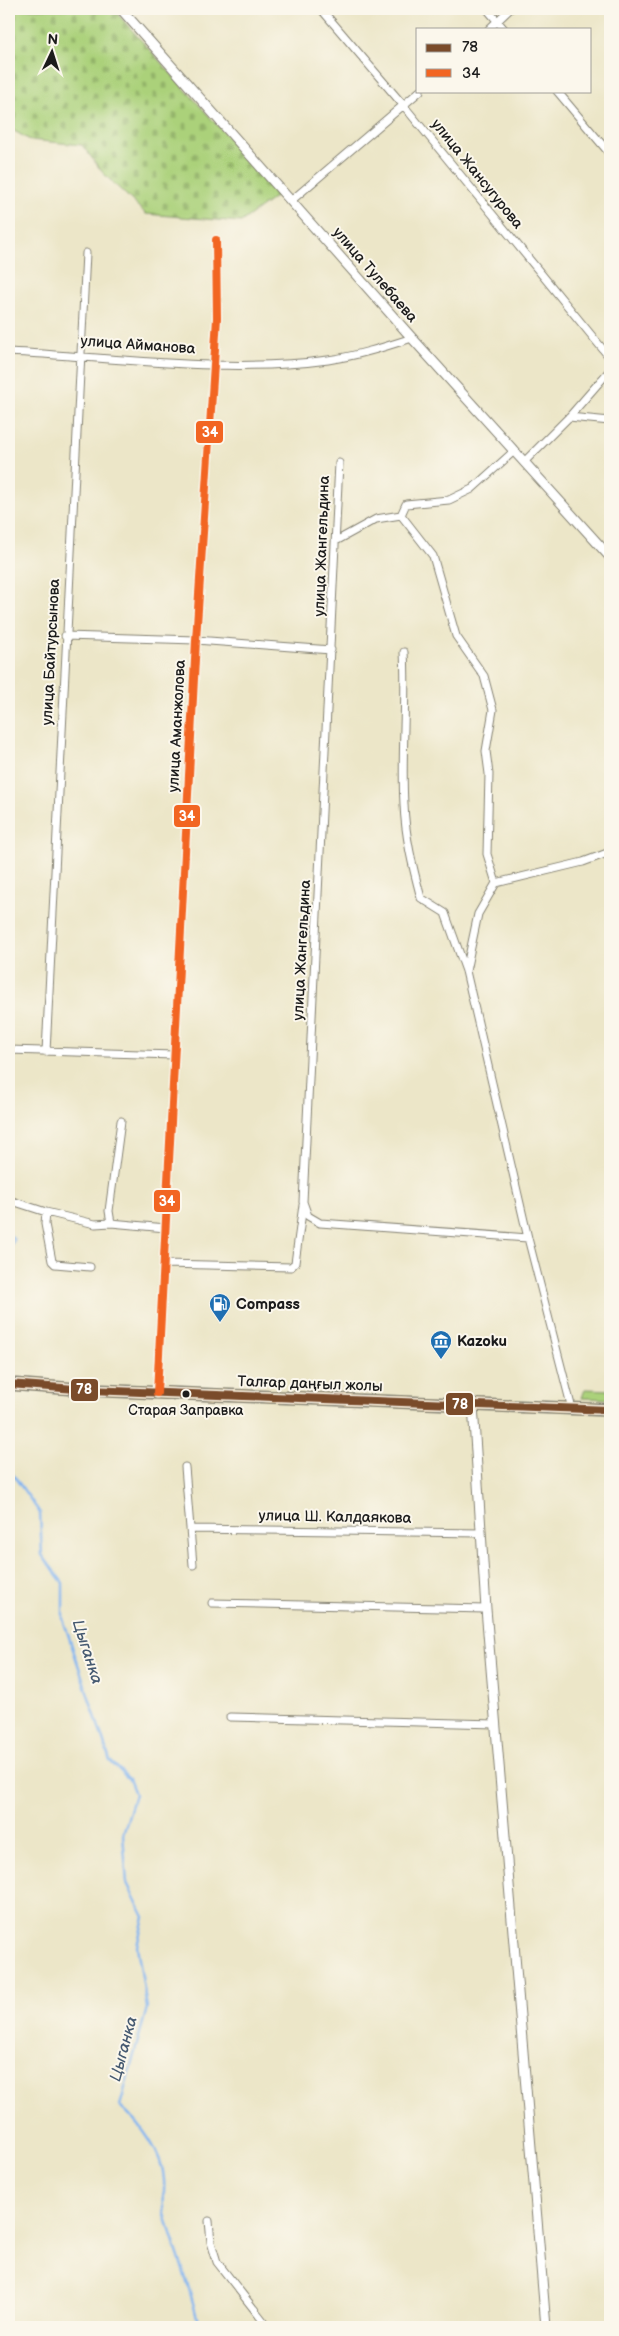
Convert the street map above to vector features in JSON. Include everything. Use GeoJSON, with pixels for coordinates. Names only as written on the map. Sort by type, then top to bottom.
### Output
{"type":"FeatureCollection","features":[{"type":"Feature","properties":{"kind":"main road","name":"Талғар даңғыл жолы"},"geometry":{"type":"LineString","coordinates":[[9,1384],[157,1393],[610,1410]]}},
{"type":"Feature","properties":{"kind":"street","name":"улица Тулебаева"},"geometry":{"type":"LineString","coordinates":[[121,9],[292,200],[412,338],[610,557]]}},
{"type":"Feature","properties":{"kind":"street","name":"улица Жансугурова"},"geometry":{"type":"LineString","coordinates":[[321,9],[404,106],[610,358]]}},
{"type":"Feature","properties":{"kind":"street"},"geometry":{"type":"LineString","coordinates":[[486,9],[503,28]]}},
{"type":"Feature","properties":{"kind":"street"},"geometry":{"type":"LineString","coordinates":[[490,28],[510,9]]}},
{"type":"Feature","properties":{"kind":"street"},"geometry":{"type":"LineString","coordinates":[[292,200],[419,92]]}},
{"type":"Feature","properties":{"kind":"street"},"geometry":{"type":"LineString","coordinates":[[558,92],[610,154]]}},
{"type":"Feature","properties":{"kind":"street","name":"улица Аманжолова"},"geometry":{"type":"LineString","coordinates":[[157,1393],[196,640],[218,307],[216,240]]}},
{"type":"Feature","properties":{"kind":"street","name":"улица Байтурсынова"},"geometry":{"type":"LineString","coordinates":[[46,1052],[79,355],[86,253]]}},
{"type":"Feature","properties":{"kind":"street","name":"улица Айманова"},"geometry":{"type":"LineString","coordinates":[[9,352],[214,364],[294,364],[366,353],[412,338]]}},
{"type":"Feature","properties":{"kind":"street"},"geometry":{"type":"LineString","coordinates":[[524,462],[569,418],[610,370]]}},
{"type":"Feature","properties":{"kind":"street"},"geometry":{"type":"LineString","coordinates":[[569,418],[610,421]]}},
{"type":"Feature","properties":{"kind":"street"},"geometry":{"type":"LineString","coordinates":[[401,515],[406,504],[449,500],[472,489],[514,451]]}},
{"type":"Feature","properties":{"kind":"street","name":"улица Жангельдина"},"geometry":{"type":"LineString","coordinates":[[164,1264],[291,1266],[295,1263],[303,1202],[339,463]]}},
{"type":"Feature","properties":{"kind":"street"},"geometry":{"type":"LineString","coordinates":[[336,541],[376,520],[401,515]]}},
{"type":"Feature","properties":{"kind":"street"},"geometry":{"type":"LineString","coordinates":[[401,515],[434,556],[456,636],[484,676],[493,710],[486,751],[489,774],[487,854],[496,883]]}},
{"type":"Feature","properties":{"kind":"street"},"geometry":{"type":"LineString","coordinates":[[66,636],[196,640],[331,650]]}},
{"type":"Feature","properties":{"kind":"street"},"geometry":{"type":"LineString","coordinates":[[404,652],[407,700],[402,741],[404,806],[412,864],[421,898],[445,913],[466,971],[528,1238],[572,1409]]}},
{"type":"Feature","properties":{"kind":"street"},"geometry":{"type":"LineString","coordinates":[[466,971],[478,914],[496,883],[583,862],[610,852]]}},
{"type":"Feature","properties":{"kind":"street"},"geometry":{"type":"LineString","coordinates":[[9,1050],[174,1055]]}},
{"type":"Feature","properties":{"kind":"street"},"geometry":{"type":"LineString","coordinates":[[111,1223],[110,1211],[121,1121]]}},
{"type":"Feature","properties":{"kind":"street"},"geometry":{"type":"LineString","coordinates":[[9,1200],[94,1224],[111,1223],[166,1228]]}},
{"type":"Feature","properties":{"kind":"street"},"geometry":{"type":"LineString","coordinates":[[303,1202],[308,1216],[320,1223],[528,1238]]}},
{"type":"Feature","properties":{"kind":"street"},"geometry":{"type":"LineString","coordinates":[[46,1212],[45,1224],[52,1261],[55,1264],[90,1268]]}},
{"type":"Feature","properties":{"kind":"street"},"geometry":{"type":"LineString","coordinates":[[473,1405],[486,1609],[546,2327]]}},
{"type":"Feature","properties":{"kind":"street"},"geometry":{"type":"LineString","coordinates":[[185,1466],[193,1564]]}},
{"type":"Feature","properties":{"kind":"street","name":"улица Ш. Калдаякова"},"geometry":{"type":"LineString","coordinates":[[190,1529],[481,1533]]}},
{"type":"Feature","properties":{"kind":"street"},"geometry":{"type":"LineString","coordinates":[[212,1603],[486,1609]]}},
{"type":"Feature","properties":{"kind":"street"},"geometry":{"type":"LineString","coordinates":[[230,1717],[496,1724]]}},
{"type":"Feature","properties":{"kind":"street"},"geometry":{"type":"LineString","coordinates":[[209,2221],[211,2242],[217,2262],[268,2327]]}},
{"type":"Feature","properties":{"kind":"green space"},"geometry":{"type":"Polygon","coordinates":[[[9,9],[113,9],[279,194],[241,222],[146,214],[104,174],[82,145],[30,140],[9,128],[9,9]]]}},
{"type":"Feature","properties":{"kind":"green space"},"geometry":{"type":"Polygon","coordinates":[[[585,1389],[610,1390],[610,1399],[582,1398],[585,1389]]]}},
{"type":"Feature","properties":{"kind":"waterway"},"geometry":{"type":"LineString","coordinates":[[9,1234],[14,1240],[9,1247]]}},
{"type":"Feature","properties":{"kind":"waterway","name":"Цыганка"},"geometry":{"type":"LineString","coordinates":[[9,1469],[40,1513],[42,1555],[63,1583],[63,1619],[110,1761],[129,1779],[135,1794],[123,1835],[127,1883],[144,1917],[137,1946],[147,2008],[120,2106],[149,2139],[160,2159],[164,2180],[165,2214],[188,2284],[199,2327]]}},
{"type":"Feature","properties":{"kind":"transit line","name":"34"},"geometry":{"type":"LineString","coordinates":[[157,1393],[196,640],[217,318],[216,240]]}},
{"type":"Feature","properties":{"kind":"transit line","name":"78"},"geometry":{"type":"LineString","coordinates":[[9,1384],[89,1390],[610,1410]]}},
{"type":"Feature","properties":{"kind":"place","name":"Compass"},"geometry":{"type":"Point","coordinates":[220,1323]}},
{"type":"Feature","properties":{"kind":"place","name":"Kazoku"},"geometry":{"type":"Point","coordinates":[441,1360]}},
{"type":"Feature","properties":{"kind":"place","name":"Старая Заправка"},"geometry":{"type":"Point","coordinates":[186,1394]}}]}
